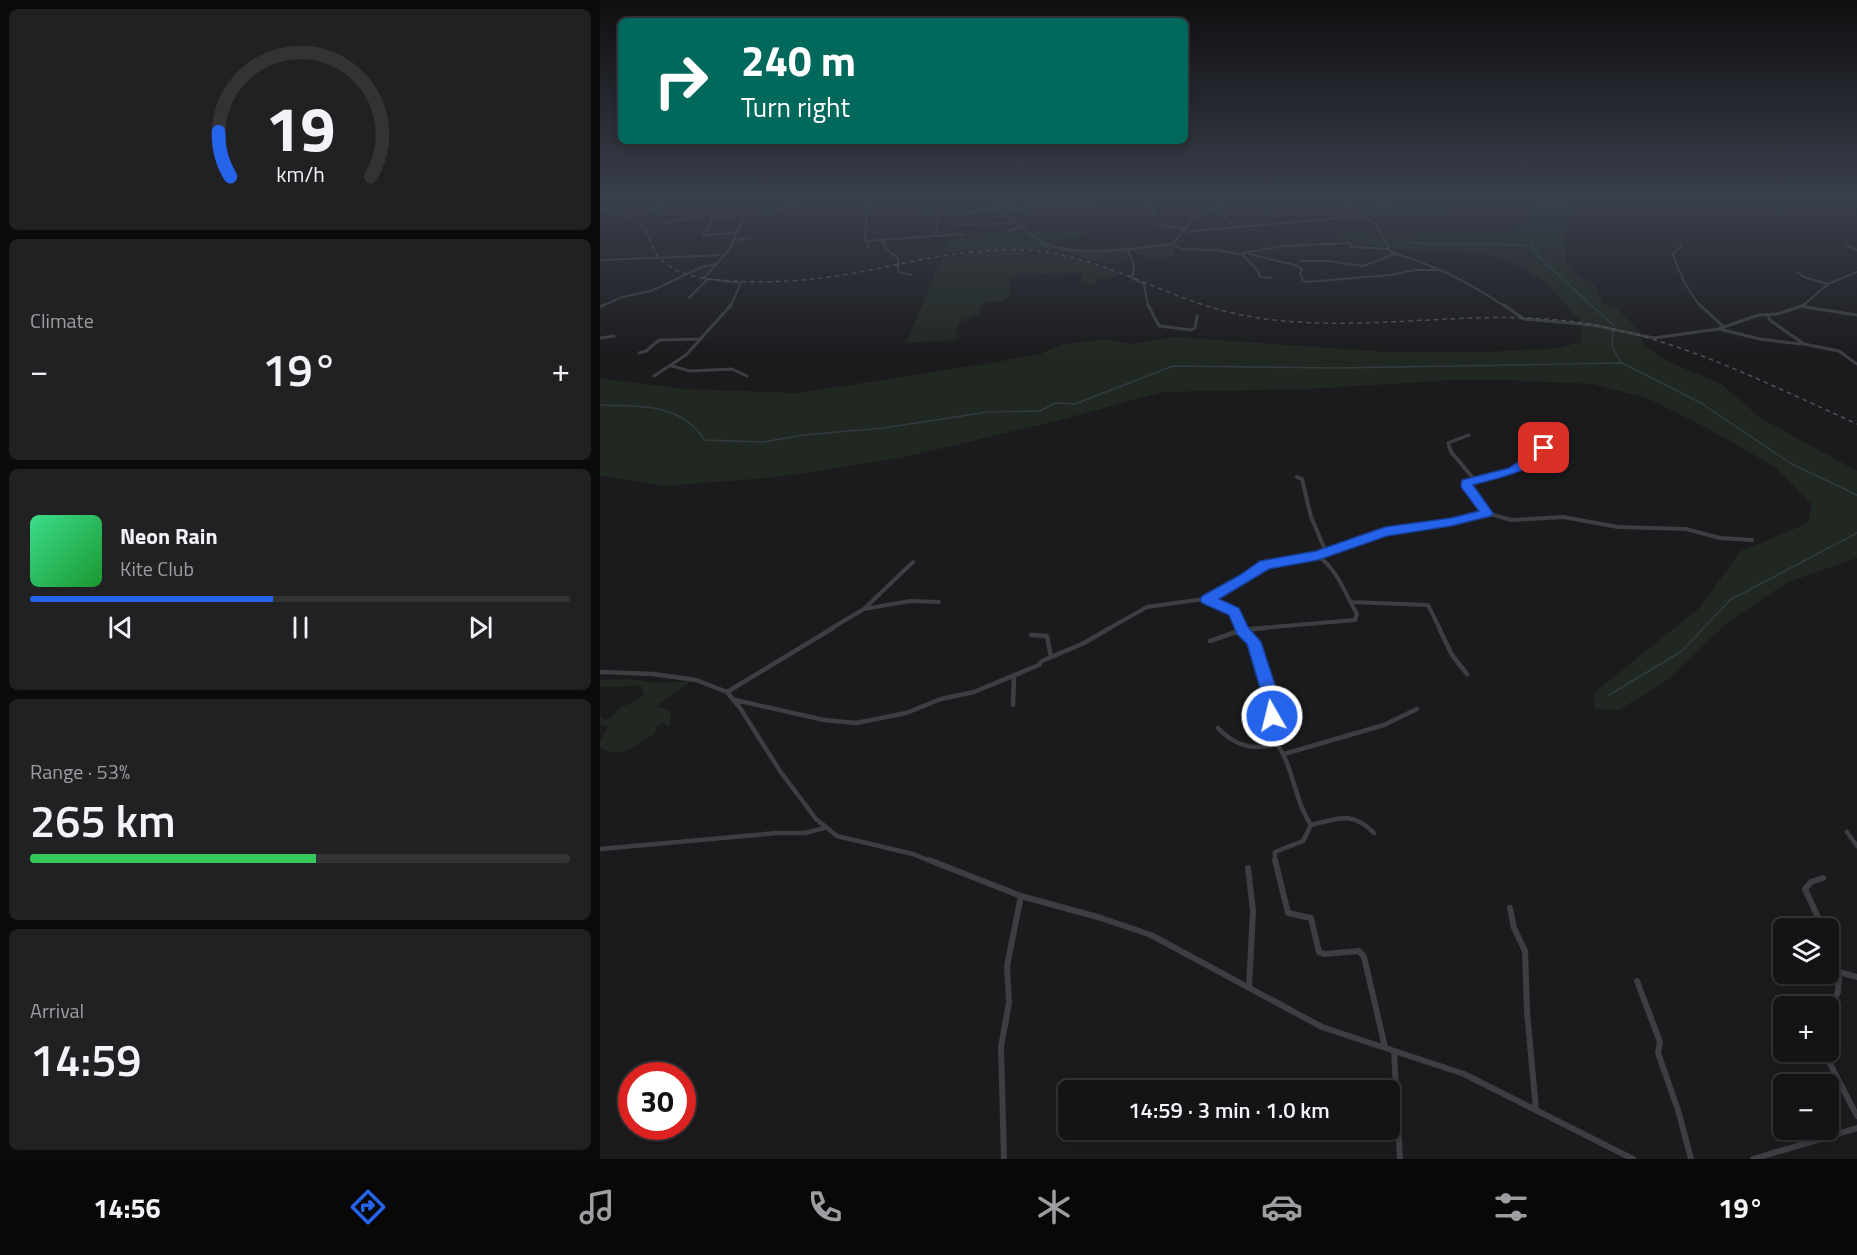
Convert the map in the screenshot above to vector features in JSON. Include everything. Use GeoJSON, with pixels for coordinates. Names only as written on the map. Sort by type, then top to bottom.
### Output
{"type":"FeatureCollection","features":[{"type":"Feature","properties":{"kind":"street"},"geometry":{"type":"LineString","coordinates":[[654,376],[671,366],[702,339],[730,307],[741,284],[704,278],[728,250]]}},
{"type":"Feature","properties":{"kind":"street"},"geometry":{"type":"LineString","coordinates":[[887,250],[898,258],[898,272],[912,275]]}},
{"type":"Feature","properties":{"kind":"street"},"geometry":{"type":"LineString","coordinates":[[1130,250],[1134,266],[1132,278],[1144,284],[1149,311],[1159,326],[1191,330],[1195,328],[1197,316]]}},
{"type":"Feature","properties":{"kind":"street"},"geometry":{"type":"LineString","coordinates":[[1219,250],[1248,254],[1265,250]]}},
{"type":"Feature","properties":{"kind":"street"},"geometry":{"type":"LineString","coordinates":[[1391,250],[1396,254],[1420,260],[1480,288],[1526,319],[1593,325],[1654,338],[1724,328],[1738,321],[1804,306],[1857,315]]}},
{"type":"Feature","properties":{"kind":"street"},"geometry":{"type":"LineString","coordinates":[[1677,250],[1673,254],[1683,284],[1709,316],[1724,328]]}},
{"type":"Feature","properties":{"kind":"street"},"geometry":{"type":"LineString","coordinates":[[1242,254],[1258,271],[1260,278],[1271,278]]}},
{"type":"Feature","properties":{"kind":"street"},"geometry":{"type":"LineString","coordinates":[[1248,254],[1298,266],[1302,269],[1300,273],[1303,280],[1307,282],[1392,275],[1416,270],[1442,270]]}},
{"type":"Feature","properties":{"kind":"street"},"geometry":{"type":"LineString","coordinates":[[1300,261],[1327,260],[1365,266],[1396,254]]}},
{"type":"Feature","properties":{"kind":"street"},"geometry":{"type":"LineString","coordinates":[[600,260],[725,255]]}},
{"type":"Feature","properties":{"kind":"street"},"geometry":{"type":"LineString","coordinates":[[600,307],[622,297],[651,291],[702,267],[717,264]]}},
{"type":"Feature","properties":{"kind":"street"},"geometry":{"type":"LineString","coordinates":[[1797,272],[1804,277],[1828,284]]}},
{"type":"Feature","properties":{"kind":"street"},"geometry":{"type":"LineString","coordinates":[[1804,306],[1828,284],[1857,272]]}},
{"type":"Feature","properties":{"kind":"street"},"geometry":{"type":"LineString","coordinates":[[689,298],[708,279]]}},
{"type":"Feature","properties":{"kind":"street"},"geometry":{"type":"LineString","coordinates":[[1767,315],[1804,344]]}},
{"type":"Feature","properties":{"kind":"street"},"geometry":{"type":"LineString","coordinates":[[1718,329],[1760,339],[1839,351],[1857,364]]}},
{"type":"Feature","properties":{"kind":"street"},"geometry":{"type":"LineString","coordinates":[[600,338],[614,336]]}},
{"type":"Feature","properties":{"kind":"street"},"geometry":{"type":"LineString","coordinates":[[639,352],[646,351],[659,340],[702,339]]}},
{"type":"Feature","properties":{"kind":"street"},"geometry":{"type":"LineString","coordinates":[[671,366],[690,371],[732,369],[747,376]]}},
{"type":"Feature","properties":{"kind":"street"},"geometry":{"type":"LineString","coordinates":[[1469,435],[1448,443],[1452,453],[1474,479]]}},
{"type":"Feature","properties":{"kind":"street"},"geometry":{"type":"LineString","coordinates":[[1487,513],[1466,485],[1474,479],[1510,472],[1545,452],[1544,448],[1532,439]]}},
{"type":"Feature","properties":{"kind":"street"},"geometry":{"type":"LineString","coordinates":[[1297,477],[1302,479],[1304,496],[1314,527],[1326,552]]}},
{"type":"Feature","properties":{"kind":"street"},"geometry":{"type":"LineString","coordinates":[[733,700],[820,719],[856,723],[906,713],[941,699],[974,692],[1038,666],[1147,607],[1207,600],[1265,565],[1318,556],[1385,532],[1451,522],[1487,513],[1511,520],[1563,517],[1618,527],[1686,529],[1720,538],[1752,540]]}},
{"type":"Feature","properties":{"kind":"street"},"geometry":{"type":"LineString","coordinates":[[1210,641],[1242,630],[1355,620],[1357,614],[1337,577],[1318,556]]}},
{"type":"Feature","properties":{"kind":"street"},"geometry":{"type":"LineString","coordinates":[[727,692],[864,609],[913,562]]}},
{"type":"Feature","properties":{"kind":"street"},"geometry":{"type":"LineString","coordinates":[[1207,600],[1234,611],[1242,630],[1253,642],[1256,656],[1263,666],[1269,691],[1276,744],[1284,753],[1300,810],[1311,825]]}},
{"type":"Feature","properties":{"kind":"street"},"geometry":{"type":"LineString","coordinates":[[1350,602],[1364,600],[1428,605],[1452,655],[1467,674]]}},
{"type":"Feature","properties":{"kind":"street"},"geometry":{"type":"LineString","coordinates":[[864,609],[910,601],[939,602]]}},
{"type":"Feature","properties":{"kind":"street"},"geometry":{"type":"LineString","coordinates":[[1031,635],[1047,636],[1051,657]]}},
{"type":"Feature","properties":{"kind":"street"},"geometry":{"type":"LineString","coordinates":[[600,672],[652,674],[696,680],[727,692],[780,771],[824,828],[837,836],[913,854],[1021,896],[1111,921],[1151,935],[1333,1032],[1464,1074],[1633,1159]]}},
{"type":"Feature","properties":{"kind":"street"},"geometry":{"type":"LineString","coordinates":[[1013,705],[1014,674]]}},
{"type":"Feature","properties":{"kind":"street"},"geometry":{"type":"LineString","coordinates":[[1284,753],[1384,725],[1417,709]]}},
{"type":"Feature","properties":{"kind":"street"},"geometry":{"type":"LineString","coordinates":[[1218,728],[1239,746],[1264,749],[1276,744]]}},
{"type":"Feature","properties":{"kind":"street"},"geometry":{"type":"LineString","coordinates":[[1311,825],[1354,817],[1366,823],[1374,833]]}},
{"type":"Feature","properties":{"kind":"street"},"geometry":{"type":"LineString","coordinates":[[1311,825],[1308,837],[1303,842],[1275,852],[1274,858],[1284,904],[1287,913],[1308,915],[1311,918],[1319,952],[1324,954],[1359,951],[1364,957],[1385,1047]]}},
{"type":"Feature","properties":{"kind":"street"},"geometry":{"type":"LineString","coordinates":[[600,849],[777,833],[805,833],[824,828]]}},
{"type":"Feature","properties":{"kind":"street"},"geometry":{"type":"LineString","coordinates":[[1847,832],[1857,846]]}},
{"type":"Feature","properties":{"kind":"street"},"geometry":{"type":"LineString","coordinates":[[1248,868],[1253,911],[1249,987]]}},
{"type":"Feature","properties":{"kind":"street"},"geometry":{"type":"LineString","coordinates":[[1819,918],[1806,889],[1811,882],[1823,878]]}},
{"type":"Feature","properties":{"kind":"street"},"geometry":{"type":"LineString","coordinates":[[1005,1159],[1001,1047],[1009,1003],[1007,966],[1021,896]]}},
{"type":"Feature","properties":{"kind":"street"},"geometry":{"type":"LineString","coordinates":[[1510,908],[1514,928],[1525,951],[1526,1003],[1536,1110]]}},
{"type":"Feature","properties":{"kind":"street"},"geometry":{"type":"LineString","coordinates":[[1839,972],[1857,977]]}},
{"type":"Feature","properties":{"kind":"street"},"geometry":{"type":"LineString","coordinates":[[1637,981],[1660,1042],[1658,1053],[1678,1110],[1691,1159]]}},
{"type":"Feature","properties":{"kind":"street"},"geometry":{"type":"LineString","coordinates":[[1394,1052],[1400,1159]]}},
{"type":"Feature","properties":{"kind":"street"},"geometry":{"type":"LineString","coordinates":[[1829,1062],[1857,1116]]}},
{"type":"Feature","properties":{"kind":"street"},"geometry":{"type":"LineString","coordinates":[[1753,1159],[1857,1128]]}},
{"type":"Feature","properties":{"kind":"shaded area"},"geometry":{"type":"Polygon","coordinates":[[[944,250],[982,250],[943,253],[944,250]]]}},
{"type":"Feature","properties":{"kind":"shaded area"},"geometry":{"type":"Polygon","coordinates":[[[1003,250],[1034,252],[1078,259],[1121,274],[1097,280],[1093,285],[1080,282],[1083,274],[1076,273],[1022,275],[1009,280],[1011,296],[1003,301],[987,301],[979,309],[980,314],[961,321],[955,331],[960,337],[957,340],[906,343],[943,255],[1003,250]]]}},
{"type":"Feature","properties":{"kind":"shaded area"},"geometry":{"type":"Polygon","coordinates":[[[1058,250],[1128,250],[1129,261],[1107,265],[1058,250]]]}},
{"type":"Feature","properties":{"kind":"shaded area"},"geometry":{"type":"Polygon","coordinates":[[[1174,250],[1174,256],[1151,258],[1132,251],[1174,250]]]}},
{"type":"Feature","properties":{"kind":"shaded area"},"geometry":{"type":"Polygon","coordinates":[[[1420,250],[1567,250],[1565,262],[1571,269],[1591,282],[1602,304],[1618,309],[1640,333],[1581,322],[1549,286],[1528,270],[1492,255],[1420,250]]]}},
{"type":"Feature","properties":{"kind":"shaded area"},"geometry":{"type":"Polygon","coordinates":[[[1582,324],[1640,335],[1645,346],[1669,362],[1721,384],[1762,419],[1857,471],[1857,558],[1788,582],[1728,622],[1666,681],[1619,710],[1595,709],[1594,693],[1698,609],[1741,551],[1808,523],[1812,505],[1775,467],[1709,429],[1647,398],[1593,384],[1453,380],[1310,389],[1163,392],[1056,421],[901,458],[778,477],[667,486],[600,476],[600,378],[686,389],[799,393],[984,364],[1040,354],[1061,345],[1105,339],[1131,344],[1175,337],[1389,352],[1485,352],[1561,348],[1581,342],[1582,324]]]}},
{"type":"Feature","properties":{"kind":"shaded area"},"geometry":{"type":"Polygon","coordinates":[[[629,679],[659,683],[691,681],[656,706],[671,712],[670,727],[662,723],[656,727],[654,735],[628,750],[615,753],[600,747],[600,740],[608,727],[600,724],[600,716],[604,720],[611,718],[620,707],[632,703],[645,694],[640,686],[600,687],[600,680],[629,679]]]}},
{"type":"Feature","properties":{"kind":"waterway"},"geometry":{"type":"LineString","coordinates":[[1534,250],[1614,326]]}},
{"type":"Feature","properties":{"kind":"waterway"},"geometry":{"type":"LineString","coordinates":[[1613,331],[1612,346],[1621,363]]}},
{"type":"Feature","properties":{"kind":"waterway"},"geometry":{"type":"LineString","coordinates":[[600,405],[645,407],[671,413],[683,419],[705,440],[763,442],[804,435],[883,428],[988,412],[1040,411],[1055,403],[1075,404],[1173,366],[1338,368],[1622,363],[1701,403],[1790,463],[1857,495]]}},
{"type":"Feature","properties":{"kind":"waterway"},"geometry":{"type":"LineString","coordinates":[[1609,695],[1682,651],[1730,600],[1857,533]]}},
{"type":"Feature","properties":{"kind":"railway"},"geometry":{"type":"LineString","coordinates":[[654,250],[665,263],[687,274],[728,281],[760,282],[843,275],[953,254],[996,250]]}},
{"type":"Feature","properties":{"kind":"railway"},"geometry":{"type":"LineString","coordinates":[[1021,250],[1079,259],[1189,300],[1247,316],[1321,323],[1471,318],[1545,319],[1627,332],[1705,357],[1857,424]]}},
{"type":"Feature","properties":{"kind":"route"},"geometry":{"type":"LineString","coordinates":[[1272,716],[1263,666],[1256,656],[1253,642],[1242,630],[1234,611],[1207,600],[1265,565],[1318,556],[1352,542],[1405,527],[1451,522],[1487,513],[1467,487],[1467,483],[1474,479],[1513,471],[1543,453],[1544,448]]}}]}
